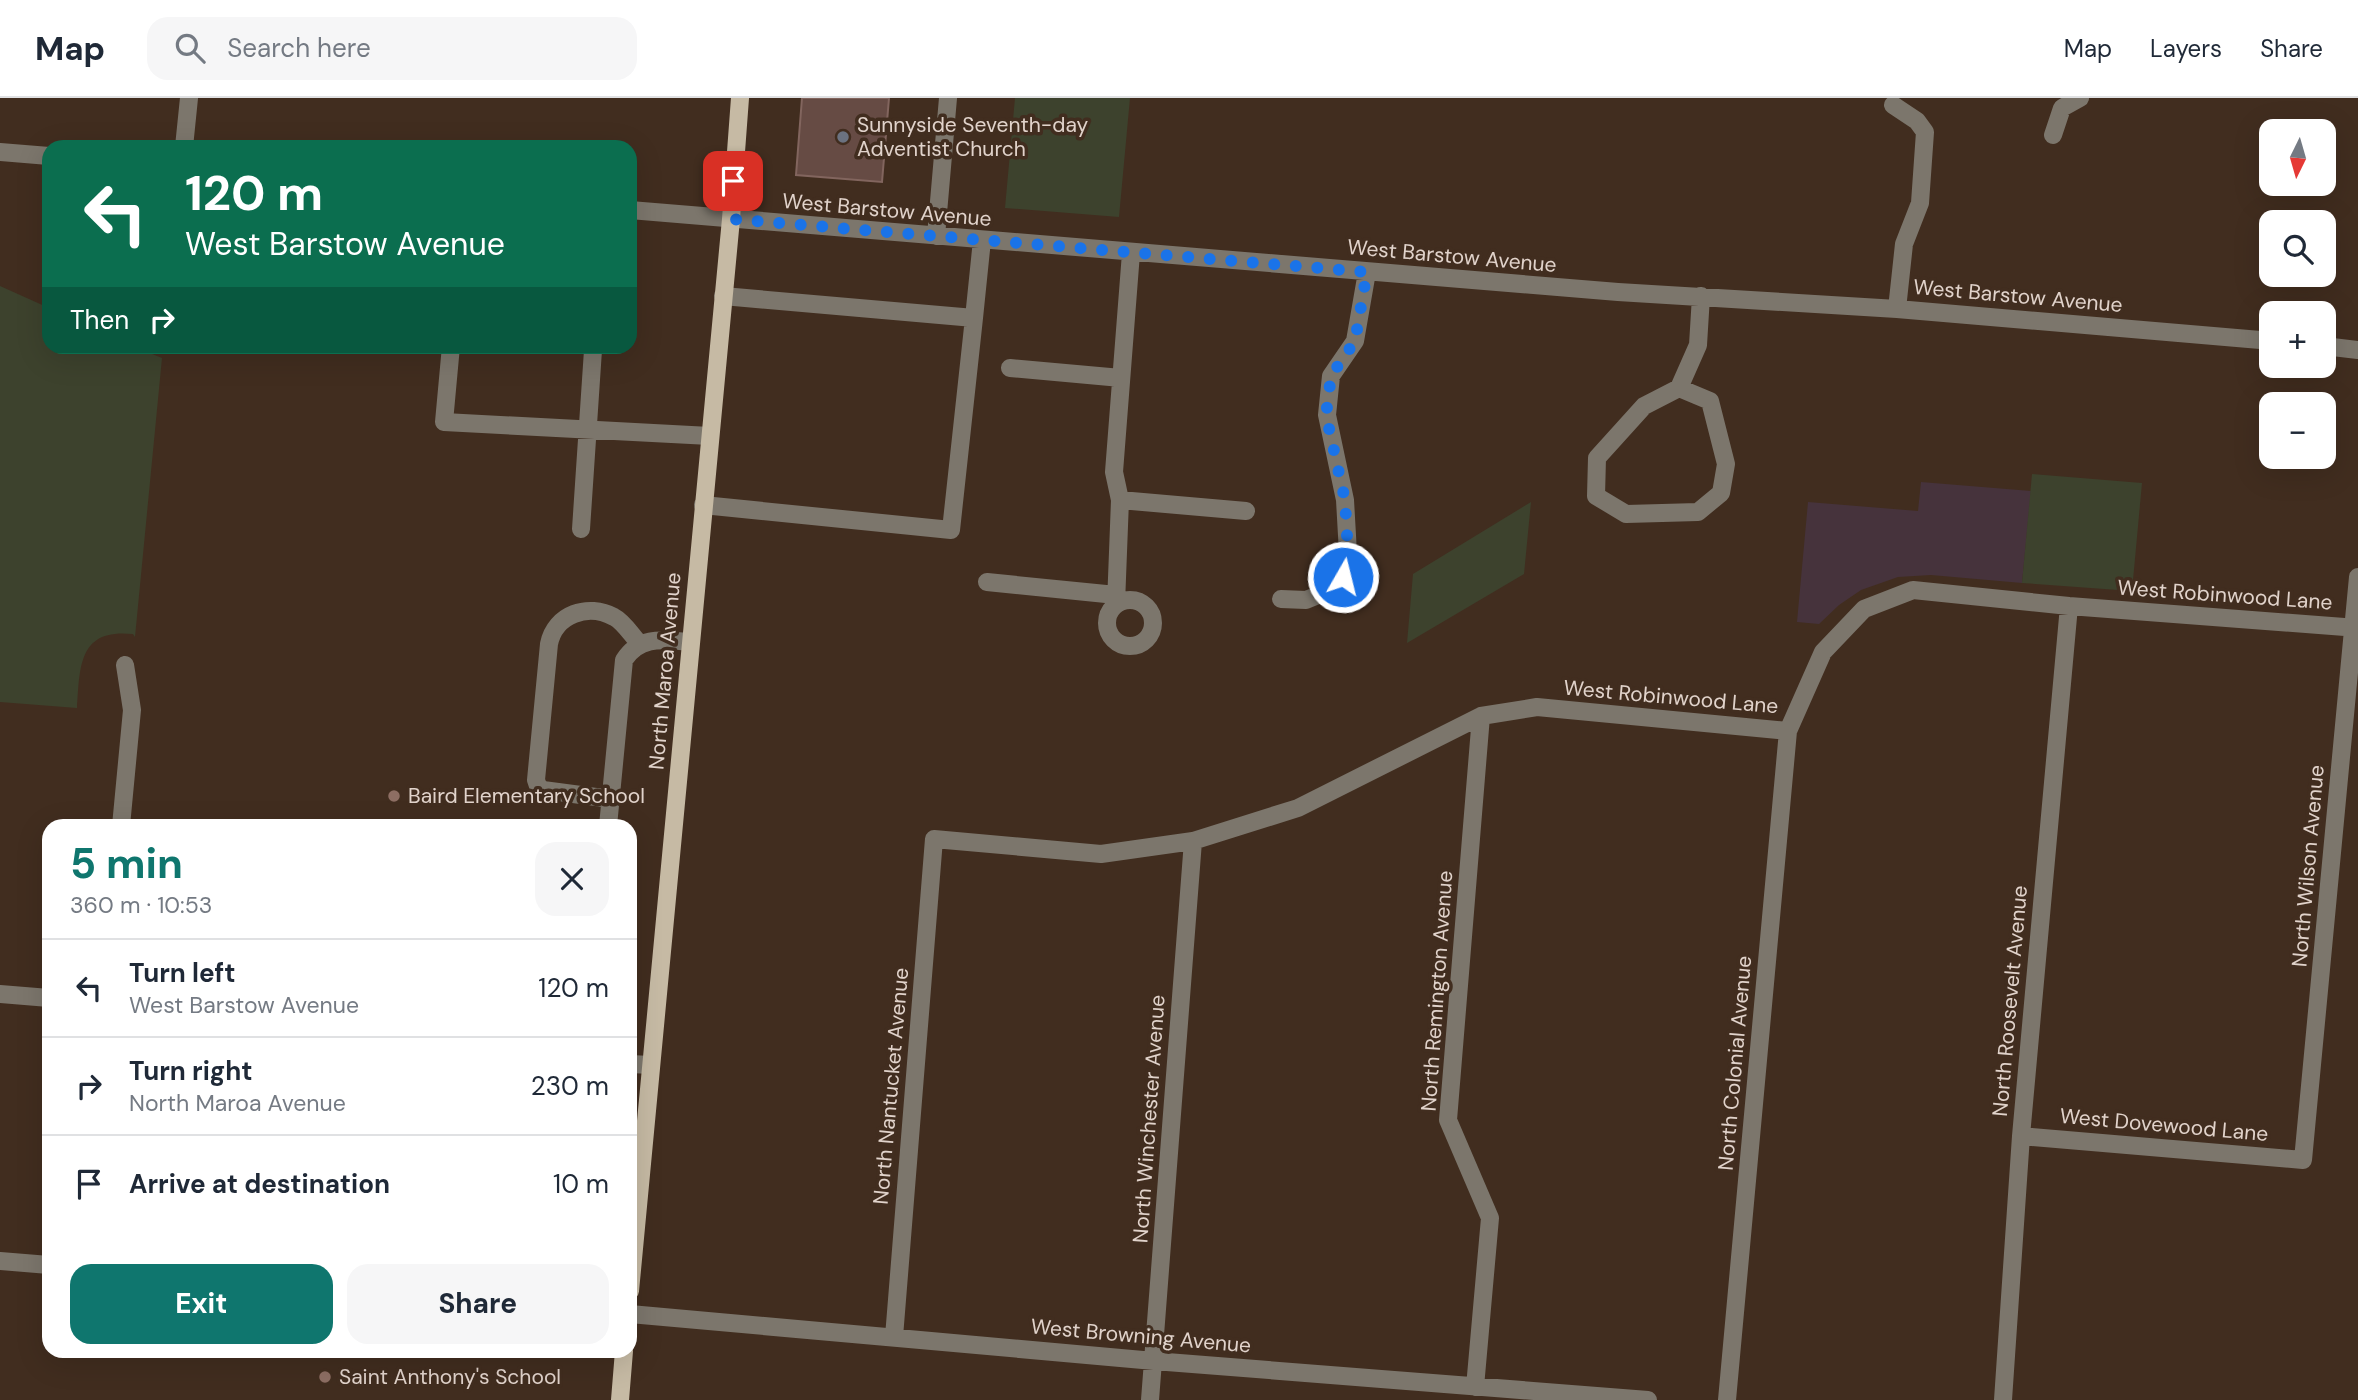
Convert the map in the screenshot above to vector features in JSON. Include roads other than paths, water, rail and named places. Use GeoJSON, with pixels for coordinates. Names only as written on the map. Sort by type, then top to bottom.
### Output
{"type":"FeatureCollection","features":[{"type":"Feature","properties":{"kind":"main road","name":"North Maroa Avenue"},"geometry":{"type":"LineString","coordinates":[[637,1216],[731,219],[740,98]]}},
{"type":"Feature","properties":{"kind":"main road"},"geometry":{"type":"LineString","coordinates":[[620,1400],[623,1358]]}},
{"type":"Feature","properties":{"kind":"street"},"geometry":{"type":"LineString","coordinates":[[185,140],[189,98]]}},
{"type":"Feature","properties":{"kind":"street"},"geometry":{"type":"LineString","coordinates":[[936,236],[948,98]]}},
{"type":"Feature","properties":{"kind":"street"},"geometry":{"type":"LineString","coordinates":[[2053,135],[2062,107],[2080,98]]}},
{"type":"Feature","properties":{"kind":"street"},"geometry":{"type":"LineString","coordinates":[[1893,105],[1917,121],[1925,132],[1920,203],[1904,244],[1897,309]]}},
{"type":"Feature","properties":{"kind":"street"},"geometry":{"type":"LineString","coordinates":[[0,152],[42,155]]}},
{"type":"Feature","properties":{"kind":"street","name":"West Barstow Avenue"},"geometry":{"type":"LineString","coordinates":[[637,211],[1367,272],[1618,292],[1897,309],[2259,340]]}},
{"type":"Feature","properties":{"kind":"street"},"geometry":{"type":"LineString","coordinates":[[704,505],[951,530],[982,240]]}},
{"type":"Feature","properties":{"kind":"street"},"geometry":{"type":"LineString","coordinates":[[987,582],[1116,599],[1120,500],[1114,471],[1131,253]]}},
{"type":"Feature","properties":{"kind":"street"},"geometry":{"type":"LineString","coordinates":[[1281,600],[1306,600],[1328,591],[1343,577],[1348,553],[1345,500],[1326,415],[1331,376],[1355,341],[1367,272]]}},
{"type":"Feature","properties":{"kind":"street"},"geometry":{"type":"LineString","coordinates":[[723,296],[974,318]]}},
{"type":"Feature","properties":{"kind":"street"},"geometry":{"type":"LineString","coordinates":[[1679,388],[1710,401],[1726,464],[1721,492],[1698,512],[1626,514],[1596,496],[1597,458],[1644,406],[1679,388],[1698,345],[1702,296]]}},
{"type":"Feature","properties":{"kind":"street"},"geometry":{"type":"LineString","coordinates":[[2336,347],[2358,350]]}},
{"type":"Feature","properties":{"kind":"street"},"geometry":{"type":"LineString","coordinates":[[449,354],[444,422],[710,436]]}},
{"type":"Feature","properties":{"kind":"street"},"geometry":{"type":"LineString","coordinates":[[581,529],[593,354]]}},
{"type":"Feature","properties":{"kind":"street"},"geometry":{"type":"LineString","coordinates":[[1010,368],[1121,377]]}},
{"type":"Feature","properties":{"kind":"street"},"geometry":{"type":"LineString","coordinates":[[1120,500],[1246,511]]}},
{"type":"Feature","properties":{"kind":"street","name":"North Wilson Avenue"},"geometry":{"type":"LineString","coordinates":[[2303,1160],[2356,628],[2358,577]]}},
{"type":"Feature","properties":{"kind":"street","name":"West Robinwood Lane"},"geometry":{"type":"LineString","coordinates":[[934,839],[1101,854],[1193,841],[1298,808],[1481,716],[1537,707],[1788,731],[1822,652],[1864,609],[1913,590],[2070,606],[2356,628]]}},
{"type":"Feature","properties":{"kind":"street","name":"North Roosevelt Avenue"},"geometry":{"type":"LineString","coordinates":[[2003,1400],[2021,1136],[2070,606]]}},
{"type":"Feature","properties":{"kind":"street"},"geometry":{"type":"LineString","coordinates":[[611,799],[543,790],[538,786],[536,780],[551,635],[560,621],[569,616],[589,610],[600,611],[617,618],[640,644]]}},
{"type":"Feature","properties":{"kind":"street"},"geometry":{"type":"LineString","coordinates":[[609,819],[624,660],[640,644],[654,639],[691,642]]}},
{"type":"Feature","properties":{"kind":"street"},"geometry":{"type":"LineString","coordinates":[[122,819],[132,710],[125,665]]}},
{"type":"Feature","properties":{"kind":"street","name":"North Remington Avenue"},"geometry":{"type":"LineString","coordinates":[[1475,1387],[1490,1218],[1448,1120],[1481,716]]}},
{"type":"Feature","properties":{"kind":"street","name":"North Colonial Avenue"},"geometry":{"type":"LineString","coordinates":[[1727,1400],[1788,731]]}},
{"type":"Feature","properties":{"kind":"street","name":"North Nantucket Avenue"},"geometry":{"type":"LineString","coordinates":[[894,1337],[934,839]]}},
{"type":"Feature","properties":{"kind":"street","name":"North Winchester Avenue"},"geometry":{"type":"LineString","coordinates":[[1150,1400],[1193,841]]}},
{"type":"Feature","properties":{"kind":"street"},"geometry":{"type":"LineString","coordinates":[[0,994],[42,997]]}},
{"type":"Feature","properties":{"kind":"street"},"geometry":{"type":"LineString","coordinates":[[637,1064],[651,1065]]}},
{"type":"Feature","properties":{"kind":"street","name":"West Dovewood Lane"},"geometry":{"type":"LineString","coordinates":[[2021,1136],[2303,1160]]}},
{"type":"Feature","properties":{"kind":"street"},"geometry":{"type":"LineString","coordinates":[[0,1261],[42,1264]]}},
{"type":"Feature","properties":{"kind":"street","name":"West Browning Avenue"},"geometry":{"type":"LineString","coordinates":[[637,1315],[1154,1361],[1648,1400]]}},
{"type":"Feature","properties":{"kind":"place","name":"Sunnyside Seventh-day Adventist Church"},"geometry":{"type":"Point","coordinates":[843,137]}},
{"type":"Feature","properties":{"kind":"place","name":"Baird Elementary School"},"geometry":{"type":"Point","coordinates":[394,796]}},
{"type":"Feature","properties":{"kind":"place","name":"Saint Anthony's School"},"geometry":{"type":"Point","coordinates":[325,1377]}}]}
